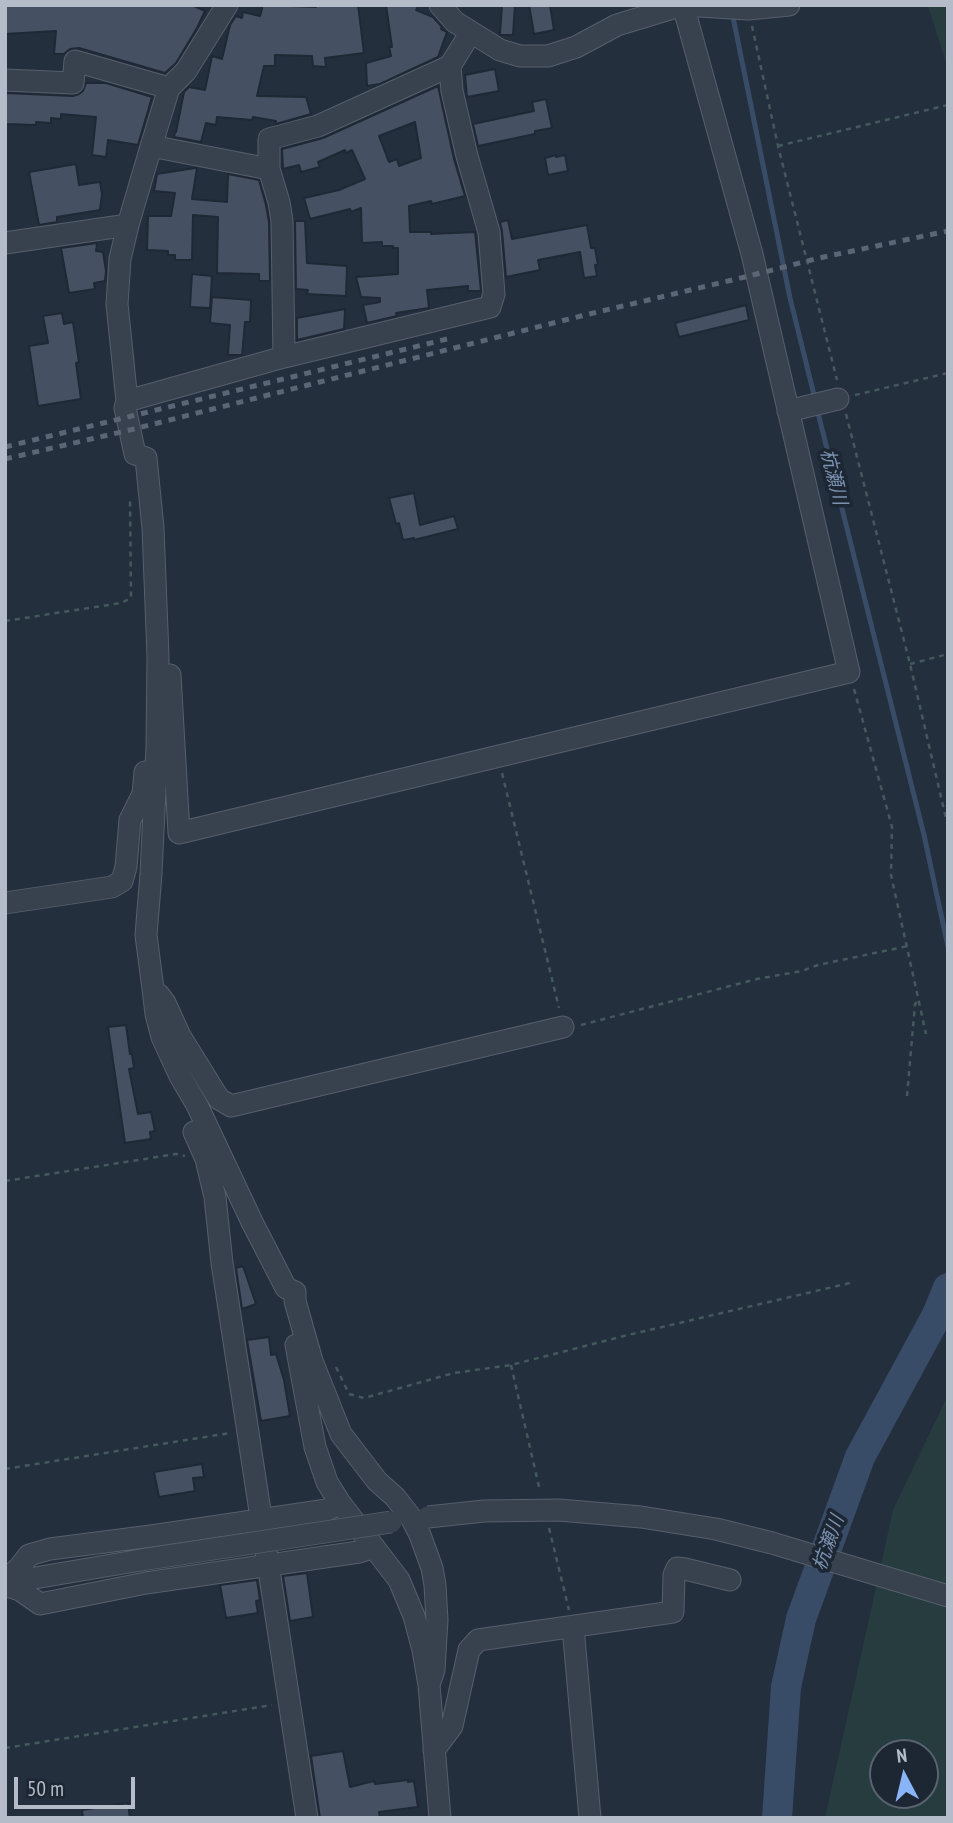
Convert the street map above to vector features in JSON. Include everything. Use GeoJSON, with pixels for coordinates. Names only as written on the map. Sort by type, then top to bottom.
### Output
{"type":"FeatureCollection","features":[{"type":"Feature","properties":{"kind":"street"},"geometry":{"type":"LineString","coordinates":[[227,5],[186,71],[169,88],[120,259],[117,304],[127,401],[125,408],[135,454],[146,458],[153,527],[158,656],[157,747],[146,935],[156,1014],[162,1037],[286,1288],[315,1447],[327,1482],[399,1580],[414,1616],[429,1685],[440,1818]]}},
{"type":"Feature","properties":{"kind":"street"},"geometry":{"type":"LineString","coordinates":[[440,5],[454,22],[500,50],[520,56],[548,56],[576,47],[617,24],[683,5],[748,9],[789,5]]}},
{"type":"Feature","properties":{"kind":"street"},"geometry":{"type":"LineString","coordinates":[[158,656],[171,676],[179,833],[849,673],[791,410],[752,254],[683,5]]}},
{"type":"Feature","properties":{"kind":"street"},"geometry":{"type":"LineString","coordinates":[[284,357],[282,221],[269,169],[269,139],[318,127],[450,66],[471,32]]}},
{"type":"Feature","properties":{"kind":"street"},"geometry":{"type":"LineString","coordinates":[[5,80],[73,83],[75,61],[169,88]]}},
{"type":"Feature","properties":{"kind":"street"},"geometry":{"type":"LineString","coordinates":[[127,401],[284,357],[490,307],[494,294],[489,232],[467,156],[452,91],[450,66]]}},
{"type":"Feature","properties":{"kind":"street"},"geometry":{"type":"LineString","coordinates":[[151,146],[269,169]]}},
{"type":"Feature","properties":{"kind":"street"},"geometry":{"type":"LineString","coordinates":[[5,243],[128,225]]}},
{"type":"Feature","properties":{"kind":"street"},"geometry":{"type":"LineString","coordinates":[[791,410],[840,398]]}},
{"type":"Feature","properties":{"kind":"street"},"geometry":{"type":"LineString","coordinates":[[5,903],[112,887],[122,881],[126,867],[130,820],[142,794],[147,761],[157,747]]}},
{"type":"Feature","properties":{"kind":"street"},"geometry":{"type":"LineString","coordinates":[[153,989],[165,1003],[180,1036],[219,1099],[231,1106],[564,1027]]}},
{"type":"Feature","properties":{"kind":"street"},"geometry":{"type":"LineString","coordinates":[[197,1105],[190,1122],[206,1159],[215,1197],[222,1263],[307,1818]]}},
{"type":"Feature","properties":{"kind":"street"},"geometry":{"type":"LineString","coordinates":[[286,1288],[295,1292],[295,1301],[312,1361],[341,1434],[377,1481],[395,1497],[426,1550],[435,1585],[437,1620],[434,1670],[429,1685]]}},
{"type":"Feature","properties":{"kind":"street"},"geometry":{"type":"LineString","coordinates":[[5,1583],[29,1555],[50,1549],[327,1510],[340,1503]]}},
{"type":"Feature","properties":{"kind":"street"},"geometry":{"type":"LineString","coordinates":[[5,1583],[410,1519],[484,1511],[559,1510],[641,1517],[716,1529],[948,1596]]}},
{"type":"Feature","properties":{"kind":"street"},"geometry":{"type":"LineString","coordinates":[[5,1583],[40,1604],[146,1583],[359,1552],[374,1547]]}},
{"type":"Feature","properties":{"kind":"street"},"geometry":{"type":"LineString","coordinates":[[434,1750],[452,1726],[469,1650],[478,1640],[673,1612],[674,1576],[677,1568],[730,1580]]}},
{"type":"Feature","properties":{"kind":"street"},"geometry":{"type":"LineString","coordinates":[[573,1627],[590,1818]]}},
{"type":"Feature","properties":{"kind":"street"},"geometry":{"type":"LineString","coordinates":[[431,1818],[432,1797],[437,1788]]}},
{"type":"Feature","properties":{"kind":"path"},"geometry":{"type":"LineString","coordinates":[[748,9],[778,146],[840,398],[910,664],[948,827]]}},
{"type":"Feature","properties":{"kind":"path"},"geometry":{"type":"LineString","coordinates":[[778,146],[948,105]]}},
{"type":"Feature","properties":{"kind":"path"},"geometry":{"type":"LineString","coordinates":[[840,398],[948,373]]}},
{"type":"Feature","properties":{"kind":"path"},"geometry":{"type":"LineString","coordinates":[[5,621],[121,603],[131,598],[130,492]]}},
{"type":"Feature","properties":{"kind":"path"},"geometry":{"type":"LineString","coordinates":[[910,664],[948,654]]}},
{"type":"Feature","properties":{"kind":"path"},"geometry":{"type":"LineString","coordinates":[[849,673],[891,827],[891,875],[926,1034]]}},
{"type":"Feature","properties":{"kind":"path"},"geometry":{"type":"LineString","coordinates":[[498,757],[564,1027],[577,1026],[757,979],[908,946]]}},
{"type":"Feature","properties":{"kind":"path"},"geometry":{"type":"LineString","coordinates":[[907,1096],[915,1004],[919,1000]]}},
{"type":"Feature","properties":{"kind":"path"},"geometry":{"type":"LineString","coordinates":[[5,1181],[176,1154],[189,1157]]}},
{"type":"Feature","properties":{"kind":"path"},"geometry":{"type":"LineString","coordinates":[[333,1362],[349,1394],[364,1398],[454,1373],[511,1365],[850,1283]]}},
{"type":"Feature","properties":{"kind":"path"},"geometry":{"type":"LineString","coordinates":[[5,1469],[248,1430]]}},
{"type":"Feature","properties":{"kind":"path"},"geometry":{"type":"LineString","coordinates":[[5,1748],[290,1702]]}},
{"type":"Feature","properties":{"kind":"green space"},"geometry":{"type":"Polygon","coordinates":[[[924,5],[948,5],[948,69],[929,9],[924,5]]]}},
{"type":"Feature","properties":{"kind":"green space"},"geometry":{"type":"Polygon","coordinates":[[[948,1395],[948,1818],[825,1818],[893,1510],[948,1395]]]}},
{"type":"Feature","properties":{"kind":"building"},"geometry":{"type":"Polygon","coordinates":[[[5,5],[192,5],[205,11],[176,63],[165,73],[79,48],[70,49],[64,54],[54,54],[56,31],[5,34],[5,5]]]}},
{"type":"Feature","properties":{"kind":"building"},"geometry":{"type":"Polygon","coordinates":[[[263,5],[358,5],[364,53],[325,58],[326,67],[313,66],[312,56],[275,55],[275,66],[264,66],[257,96],[306,97],[311,114],[276,124],[276,121],[253,117],[252,120],[217,117],[216,125],[206,123],[201,142],[174,137],[184,92],[189,87],[205,90],[212,56],[222,59],[230,25],[236,16],[242,18],[243,12],[260,16],[263,5]]]}},
{"type":"Feature","properties":{"kind":"building"},"geometry":{"type":"Polygon","coordinates":[[[386,5],[419,5],[416,10],[433,17],[441,29],[447,32],[438,57],[380,84],[367,86],[366,63],[391,56],[386,5]]]}},
{"type":"Feature","properties":{"kind":"building"},"geometry":{"type":"Polygon","coordinates":[[[502,5],[515,5],[513,35],[500,35],[502,5]]]}},
{"type":"Feature","properties":{"kind":"building"},"geometry":{"type":"Polygon","coordinates":[[[529,5],[550,5],[554,30],[534,34],[529,5]]]}},
{"type":"Feature","properties":{"kind":"building"},"geometry":{"type":"Polygon","coordinates":[[[495,69],[499,91],[467,97],[465,75],[495,69]]]}},
{"type":"Feature","properties":{"kind":"building"},"geometry":{"type":"Polygon","coordinates":[[[86,83],[106,83],[152,97],[138,145],[108,140],[106,157],[92,155],[96,117],[61,114],[61,119],[51,118],[51,123],[5,124],[5,93],[73,96],[83,91],[86,83]]]}},
{"type":"Feature","properties":{"kind":"building"},"geometry":{"type":"Polygon","coordinates":[[[438,86],[465,196],[409,206],[410,232],[475,232],[481,291],[468,291],[468,286],[427,290],[429,308],[396,313],[397,316],[367,323],[363,305],[380,302],[380,298],[361,297],[356,277],[398,274],[398,248],[382,246],[382,242],[362,243],[361,208],[310,219],[304,198],[339,190],[365,179],[352,150],[346,153],[345,150],[318,162],[320,167],[301,172],[299,165],[283,169],[282,149],[323,138],[438,86]],[[415,122],[379,136],[389,162],[397,159],[399,166],[421,158],[415,122]]]}},
{"type":"Feature","properties":{"kind":"building"},"geometry":{"type":"Polygon","coordinates":[[[546,99],[552,128],[478,146],[473,124],[534,111],[532,102],[546,99]]]}},
{"type":"Feature","properties":{"kind":"building"},"geometry":{"type":"Polygon","coordinates":[[[565,155],[568,171],[548,175],[545,158],[565,155]]]}},
{"type":"Feature","properties":{"kind":"building"},"geometry":{"type":"Polygon","coordinates":[[[76,164],[79,185],[100,182],[100,210],[57,217],[57,222],[39,225],[29,172],[76,164]]]}},
{"type":"Feature","properties":{"kind":"building"},"geometry":{"type":"Polygon","coordinates":[[[197,168],[192,199],[227,202],[228,174],[259,180],[269,222],[270,281],[259,281],[259,274],[217,273],[218,217],[193,215],[192,260],[175,260],[175,255],[168,255],[168,251],[147,250],[148,216],[171,216],[175,193],[154,191],[157,174],[197,168]]]}},
{"type":"Feature","properties":{"kind":"building"},"geometry":{"type":"Polygon","coordinates":[[[508,220],[512,239],[587,225],[591,248],[595,248],[597,276],[584,278],[580,252],[538,260],[540,270],[506,277],[500,222],[508,220]]]}},
{"type":"Feature","properties":{"kind":"building"},"geometry":{"type":"Polygon","coordinates":[[[295,221],[305,221],[307,263],[347,266],[346,296],[307,294],[308,290],[296,289],[295,221]]]}},
{"type":"Feature","properties":{"kind":"building"},"geometry":{"type":"Polygon","coordinates":[[[97,243],[96,251],[103,252],[105,281],[94,283],[95,289],[69,293],[61,248],[97,243]]]}},
{"type":"Feature","properties":{"kind":"building"},"geometry":{"type":"Polygon","coordinates":[[[192,274],[212,276],[210,308],[190,307],[192,274]]]}},
{"type":"Feature","properties":{"kind":"building"},"geometry":{"type":"Polygon","coordinates":[[[212,297],[251,300],[250,322],[245,322],[242,355],[228,355],[230,325],[210,323],[212,297]]]}},
{"type":"Feature","properties":{"kind":"building"},"geometry":{"type":"Polygon","coordinates":[[[746,305],[749,320],[679,337],[675,323],[746,305]]]}},
{"type":"Feature","properties":{"kind":"building"},"geometry":{"type":"Polygon","coordinates":[[[345,309],[344,329],[297,340],[297,318],[345,309]]]}},
{"type":"Feature","properties":{"kind":"building"},"geometry":{"type":"Polygon","coordinates":[[[62,313],[64,324],[73,322],[81,399],[38,406],[29,346],[48,343],[43,316],[62,313]]]}},
{"type":"Feature","properties":{"kind":"building"},"geometry":{"type":"Polygon","coordinates":[[[414,493],[420,525],[454,516],[458,529],[414,540],[403,540],[389,498],[414,493]]]}},
{"type":"Feature","properties":{"kind":"building"},"geometry":{"type":"Polygon","coordinates":[[[126,1025],[134,1068],[129,1069],[138,1114],[151,1112],[155,1131],[150,1132],[151,1139],[125,1143],[108,1027],[126,1025]]]}},
{"type":"Feature","properties":{"kind":"building"},"geometry":{"type":"Polygon","coordinates":[[[243,1266],[256,1304],[242,1309],[236,1268],[243,1266]]]}},
{"type":"Feature","properties":{"kind":"building"},"geometry":{"type":"Polygon","coordinates":[[[269,1337],[271,1355],[276,1354],[284,1380],[290,1416],[261,1421],[247,1340],[269,1337]]]}},
{"type":"Feature","properties":{"kind":"building"},"geometry":{"type":"Polygon","coordinates":[[[202,1464],[204,1477],[193,1478],[195,1491],[159,1497],[154,1472],[202,1464]]]}},
{"type":"Feature","properties":{"kind":"building"},"geometry":{"type":"Polygon","coordinates":[[[307,1573],[313,1617],[290,1621],[283,1576],[307,1573]]]}},
{"type":"Feature","properties":{"kind":"building"},"geometry":{"type":"Polygon","coordinates":[[[257,1580],[260,1600],[256,1601],[258,1613],[226,1618],[220,1585],[257,1580]]]}},
{"type":"Feature","properties":{"kind":"building"},"geometry":{"type":"Polygon","coordinates":[[[343,1751],[350,1787],[374,1781],[375,1784],[414,1781],[418,1807],[379,1812],[380,1818],[320,1818],[311,1756],[343,1751]]]}},
{"type":"Feature","properties":{"kind":"building"},"geometry":{"type":"Polygon","coordinates":[[[128,1803],[130,1818],[83,1818],[82,1810],[128,1803]]]}},
{"type":"Feature","properties":{"kind":"waterway","name":"杭瀬川"},"geometry":{"type":"LineString","coordinates":[[732,12],[790,298],[815,399]]}},
{"type":"Feature","properties":{"kind":"waterway","name":"杭瀬川"},"geometry":{"type":"LineString","coordinates":[[817,409],[924,835],[948,947]]}},
{"type":"Feature","properties":{"kind":"waterway","name":"杭瀬川"},"geometry":{"type":"LineString","coordinates":[[777,1818],[786,1687],[801,1619],[860,1457],[937,1315],[948,1288]]}},
{"type":"Feature","properties":{"kind":"railway"},"geometry":{"type":"LineString","coordinates":[[5,459],[819,258],[948,231]]}},
{"type":"Feature","properties":{"kind":"railway"},"geometry":{"type":"LineString","coordinates":[[5,447],[447,339]]}}]}
